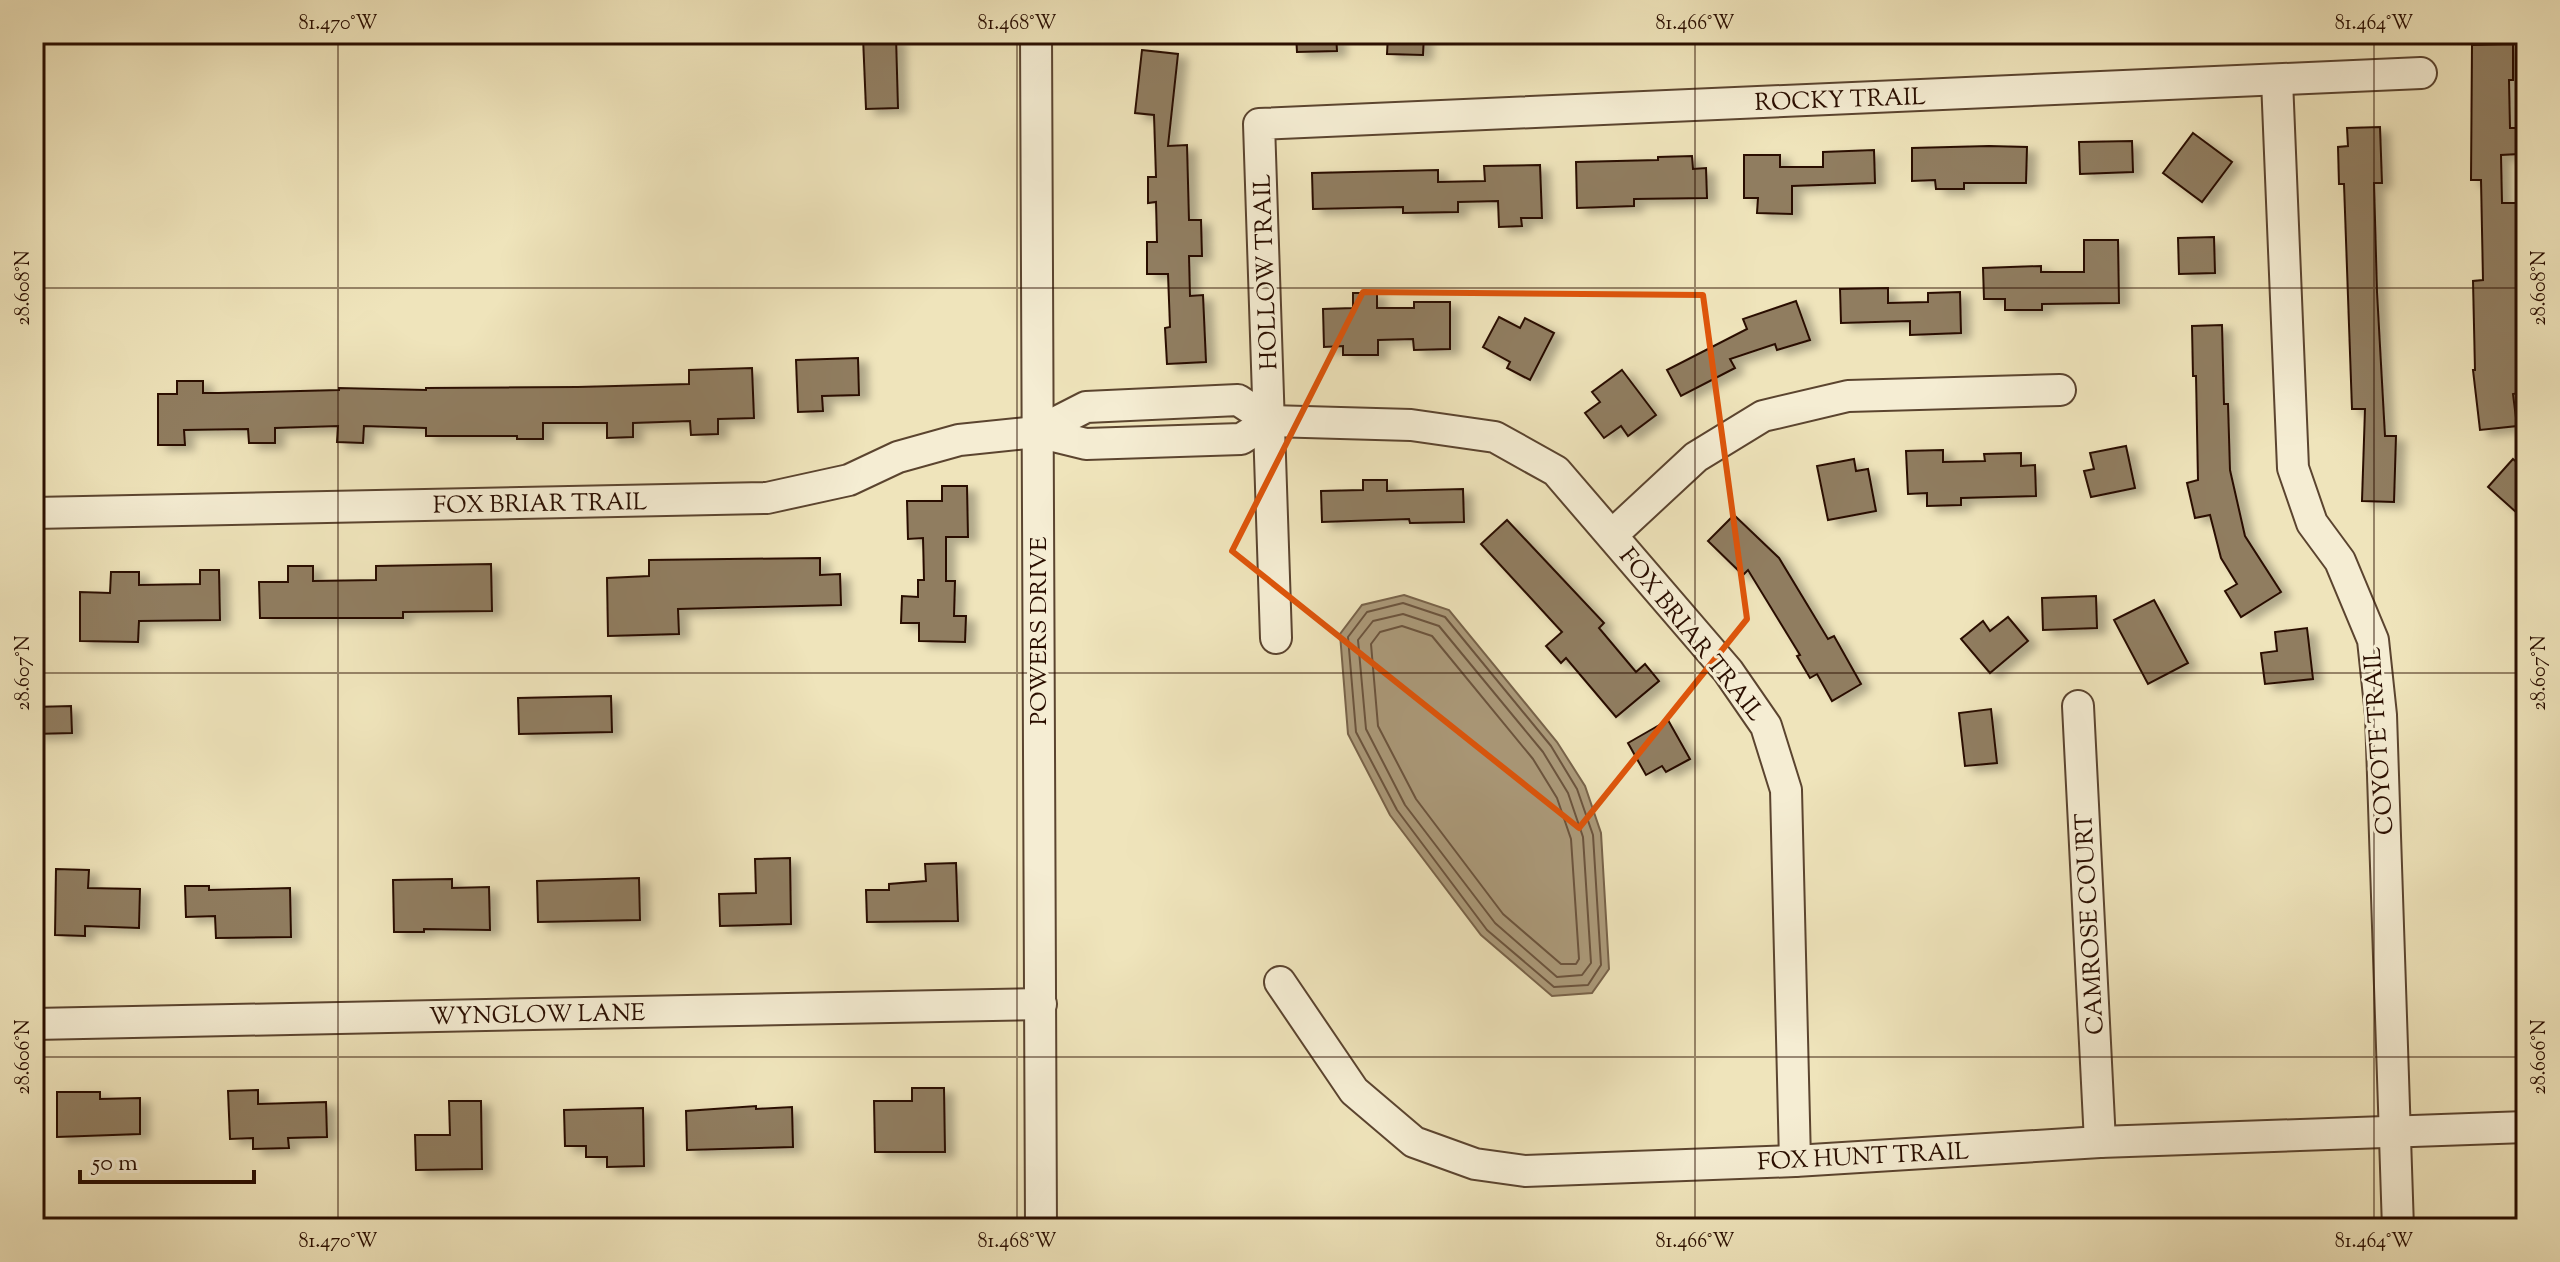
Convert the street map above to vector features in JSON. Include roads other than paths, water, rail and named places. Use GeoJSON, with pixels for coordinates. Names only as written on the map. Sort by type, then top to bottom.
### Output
{"type":"FeatureCollection","features":[{"type":"Feature","properties":{"kind":"street","name":"POWERS DRIVE"},"geometry":{"type":"LineString","coordinates":[[1036,34],[1041,1228]]}},
{"type":"Feature","properties":{"kind":"street","name":"ROCKY TRAIL"},"geometry":{"type":"LineString","coordinates":[[1259,124],[2421,73]]}},
{"type":"Feature","properties":{"kind":"street","name":"COYOTE TRAIL"},"geometry":{"type":"LineString","coordinates":[[2277,80],[2293,468],[2312,523],[2340,561],[2373,640],[2381,715],[2398,1228]]}},
{"type":"Feature","properties":{"kind":"street","name":"HOLLOW TRAIL"},"geometry":{"type":"LineString","coordinates":[[1259,124],[1276,638]]}},
{"type":"Feature","properties":{"kind":"street"},"geometry":{"type":"LineString","coordinates":[[1612,535],[1696,457],[1763,416],[1848,396],[2060,390]]}},
{"type":"Feature","properties":{"kind":"street","name":"FOX BRIAR TRAIL"},"geometry":{"type":"LineString","coordinates":[[34,513],[767,498],[849,480],[898,457],[959,440],[1037,432],[1086,407],[1238,400],[1270,421],[1411,425],[1495,437],[1556,471],[1728,671],[1766,726],[1786,790],[1795,1161]]}},
{"type":"Feature","properties":{"kind":"street","name":"CAMROSE COURT"},"geometry":{"type":"LineString","coordinates":[[2078,706],[2100,1142]]}},
{"type":"Feature","properties":{"kind":"street","name":"FOX HUNT TRAIL"},"geometry":{"type":"LineString","coordinates":[[1280,982],[1354,1091],[1414,1142],[1475,1164],[1525,1171],[1795,1161],[2100,1142],[2526,1127]]}},
{"type":"Feature","properties":{"kind":"street","name":"WYNGLOW LANE"},"geometry":{"type":"LineString","coordinates":[[34,1024],[1041,1004]]}},
{"type":"Feature","properties":{"kind":"water"},"geometry":{"type":"Polygon","coordinates":[[[1404,595],[1449,610],[1557,742],[1585,786],[1601,833],[1609,969],[1592,993],[1552,996],[1481,935],[1390,815],[1348,734],[1340,634],[1362,605],[1404,595]]]}}]}
